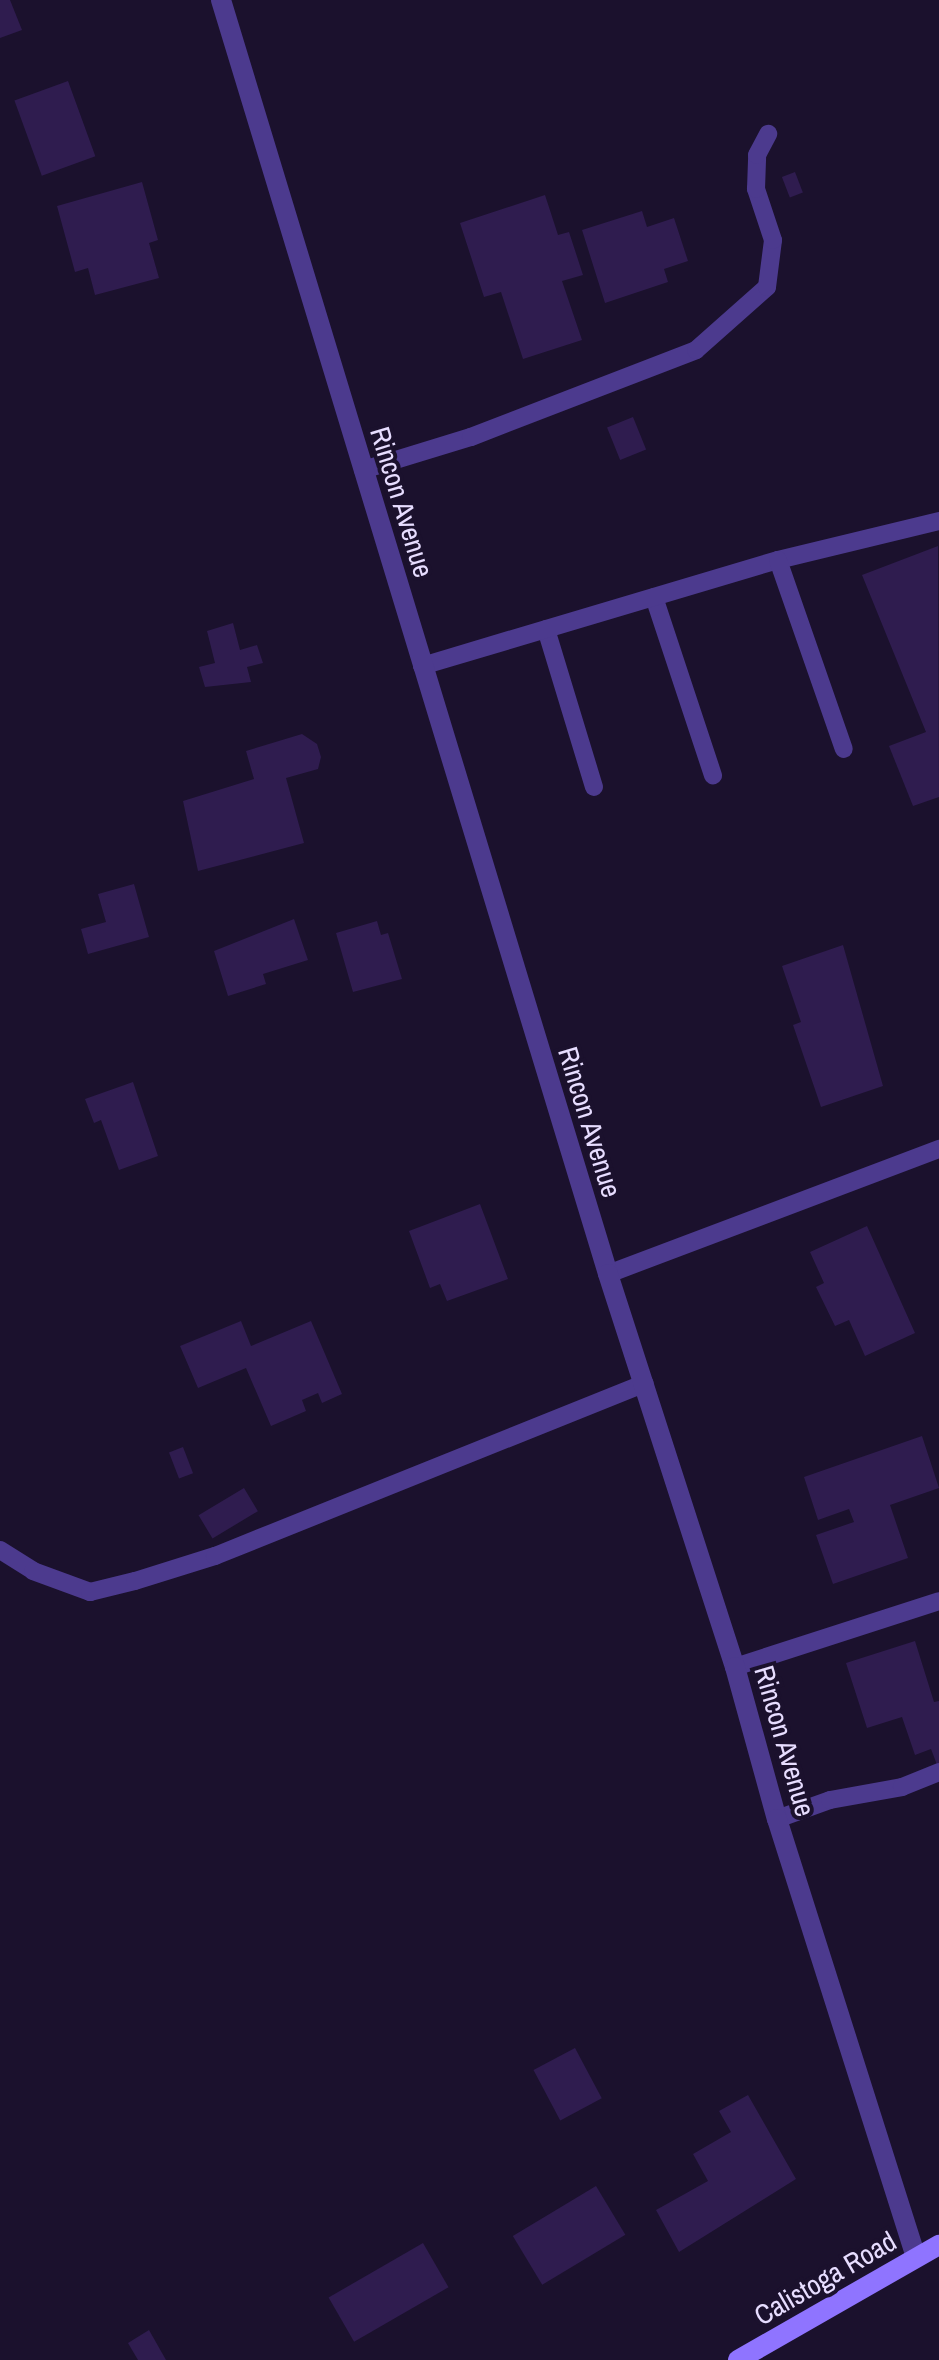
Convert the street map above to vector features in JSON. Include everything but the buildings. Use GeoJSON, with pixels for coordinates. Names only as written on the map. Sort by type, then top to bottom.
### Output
{"type":"FeatureCollection","features":[{"type":"Feature","properties":{"kind":"main road","name":"Calistoga Road"},"geometry":{"type":"LineString","coordinates":[[738,2360],[939,2245]]}},
{"type":"Feature","properties":{"kind":"street","name":"Rincon Avenue"},"geometry":{"type":"LineString","coordinates":[[221,0],[608,1274],[735,1667],[777,1819],[916,2258]]}},
{"type":"Feature","properties":{"kind":"lane"},"geometry":{"type":"LineString","coordinates":[[363,470],[471,437],[696,350],[767,287],[773,240],[756,189],[757,155],[768,134]]}},
{"type":"Feature","properties":{"kind":"lane"},"geometry":{"type":"LineString","coordinates":[[422,666],[778,560],[939,521]]}},
{"type":"Feature","properties":{"kind":"lane"},"geometry":{"type":"LineString","coordinates":[[778,560],[844,749]]}},
{"type":"Feature","properties":{"kind":"lane"},"geometry":{"type":"LineString","coordinates":[[654,597],[713,775]]}},
{"type":"Feature","properties":{"kind":"lane"},"geometry":{"type":"LineString","coordinates":[[546,629],[594,787]]}},
{"type":"Feature","properties":{"kind":"lane"},"geometry":{"type":"LineString","coordinates":[[608,1274],[939,1149]]}},
{"type":"Feature","properties":{"kind":"lane"},"geometry":{"type":"LineString","coordinates":[[0,1550],[33,1571],[90,1592],[135,1581],[215,1556],[645,1383]]}},
{"type":"Feature","properties":{"kind":"lane"},"geometry":{"type":"LineString","coordinates":[[735,1667],[939,1601]]}},
{"type":"Feature","properties":{"kind":"lane"},"geometry":{"type":"LineString","coordinates":[[777,1819],[830,1800],[902,1787],[939,1772]]}}]}
